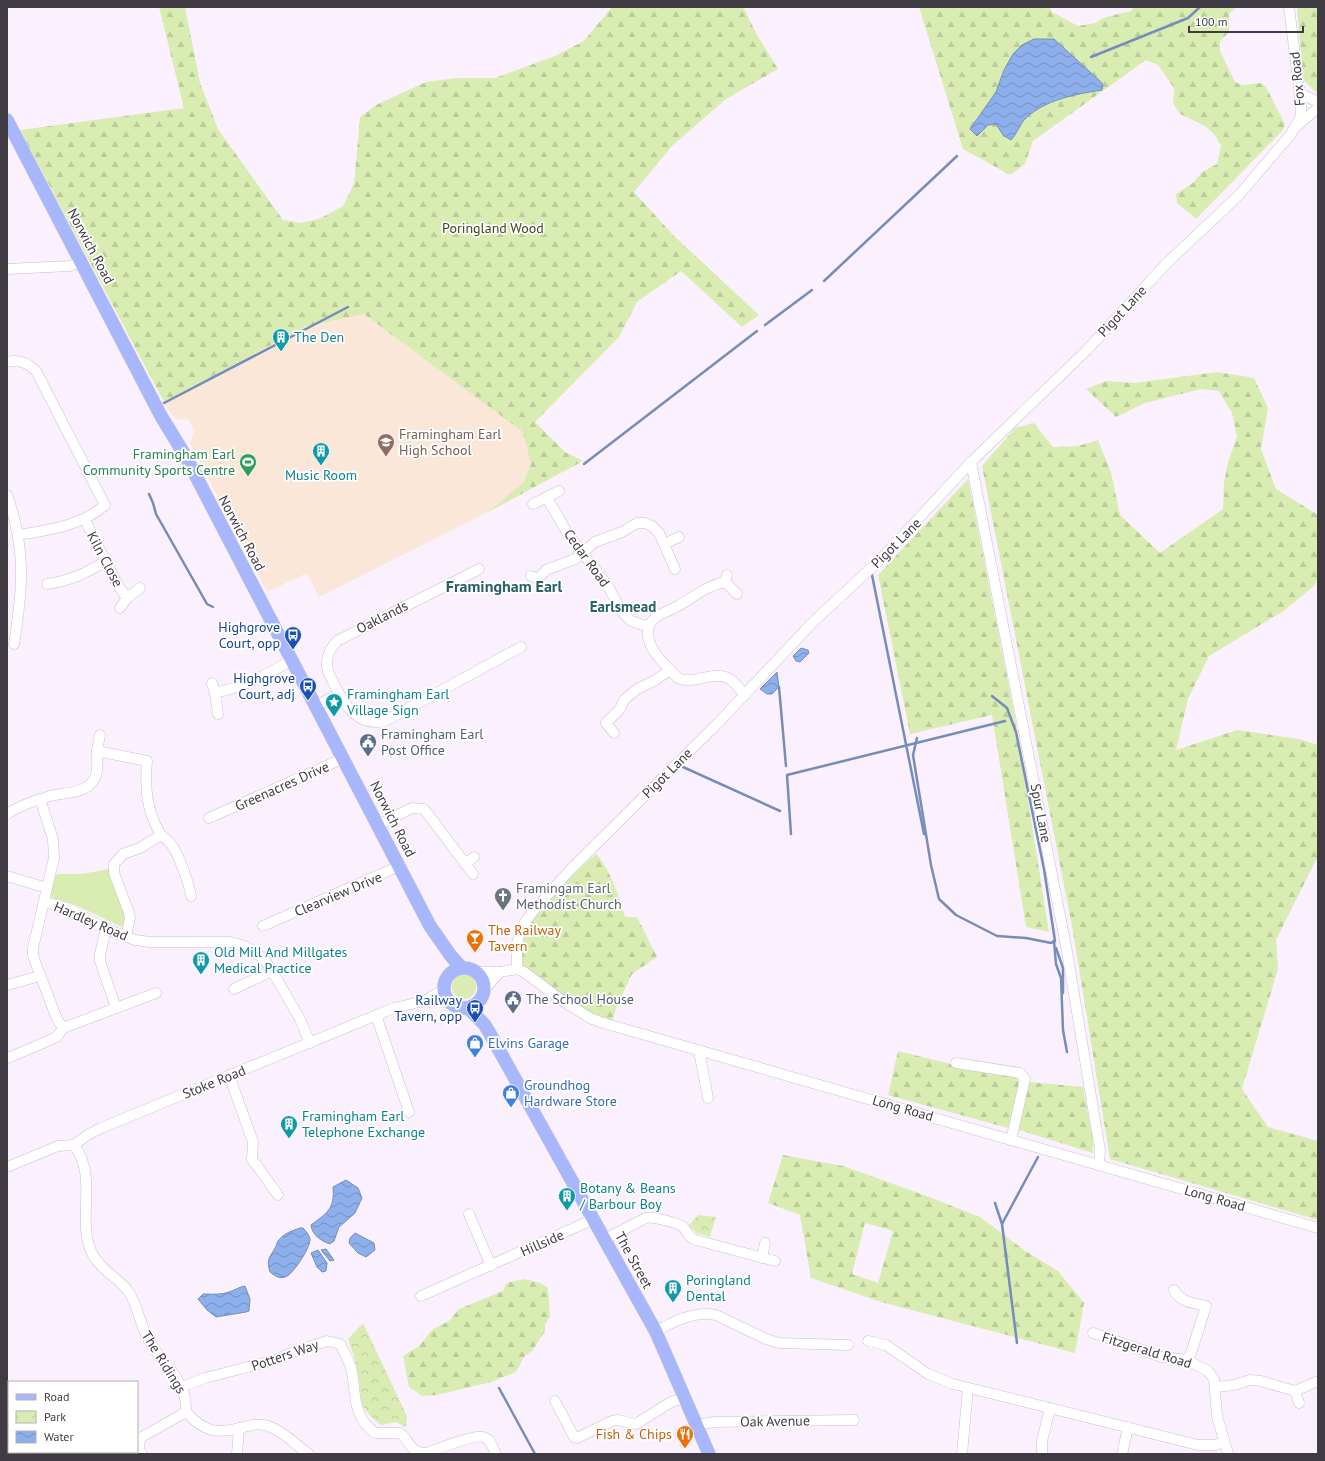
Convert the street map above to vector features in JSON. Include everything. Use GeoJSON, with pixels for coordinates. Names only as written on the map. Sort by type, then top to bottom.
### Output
{"type":"FeatureCollection","features":[{"type":"Feature","properties":{"kind":"main road","name":"Norwich Road"},"geometry":{"type":"LineString","coordinates":[[7,120],[82,261],[161,416],[186,457],[291,660],[344,758],[430,926],[451,956],[462,968]]}},
{"type":"Feature","properties":{"kind":"main road","name":"Norwich Road"},"geometry":{"type":"LineString","coordinates":[[438,938],[446,967],[445,983]]}},
{"type":"Feature","properties":{"kind":"main road"},"geometry":{"type":"LineString","coordinates":[[450,1002],[445,996],[445,983],[452,972],[462,968],[476,972]]}},
{"type":"Feature","properties":{"kind":"main road","name":"The Street"},"geometry":{"type":"LineString","coordinates":[[476,972],[481,977],[484,1024]]}},
{"type":"Feature","properties":{"kind":"main road"},"geometry":{"type":"LineString","coordinates":[[468,1008],[482,995]]}},
{"type":"Feature","properties":{"kind":"main road","name":"The Street"},"geometry":{"type":"LineString","coordinates":[[450,1002],[459,1007],[468,1008],[484,1024],[656,1332],[708,1454]]}},
{"type":"Feature","properties":{"kind":"street","name":"Fox Road"},"geometry":{"type":"LineString","coordinates":[[1289,7],[1296,74],[1301,94],[1300,116],[1297,126]]}},
{"type":"Feature","properties":{"kind":"street"},"geometry":{"type":"LineString","coordinates":[[1301,94],[1318,102]]}},
{"type":"Feature","properties":{"kind":"street"},"geometry":{"type":"LineString","coordinates":[[1297,126],[1318,108]]}},
{"type":"Feature","properties":{"kind":"street","name":"Pigot Lane"},"geometry":{"type":"LineString","coordinates":[[517,969],[517,944],[521,928],[531,914],[569,871],[609,833],[813,622],[917,522],[971,462],[1087,350],[1166,264],[1239,195],[1283,145],[1297,126]]}},
{"type":"Feature","properties":{"kind":"street"},"geometry":{"type":"LineString","coordinates":[[7,269],[70,266],[82,261]]}},
{"type":"Feature","properties":{"kind":"street"},"geometry":{"type":"LineString","coordinates":[[7,362],[14,360],[28,363],[36,371],[106,505],[85,520],[52,530],[18,535]]}},
{"type":"Feature","properties":{"kind":"street","name":"Spur Lane"},"geometry":{"type":"LineString","coordinates":[[971,462],[1066,946],[1100,1150],[1099,1165]]}},
{"type":"Feature","properties":{"kind":"street"},"geometry":{"type":"LineString","coordinates":[[533,504],[559,491]]}},
{"type":"Feature","properties":{"kind":"street"},"geometry":{"type":"LineString","coordinates":[[7,495],[18,535],[22,563],[22,586],[14,644]]}},
{"type":"Feature","properties":{"kind":"street","name":"Cedar Road"},"geometry":{"type":"LineString","coordinates":[[546,498],[568,534],[606,583],[622,612],[631,621],[649,627]]}},
{"type":"Feature","properties":{"kind":"street","name":"Kiln Close"},"geometry":{"type":"LineString","coordinates":[[85,520],[117,584],[127,598]]}},
{"type":"Feature","properties":{"kind":"street"},"geometry":{"type":"LineString","coordinates":[[537,579],[546,570],[575,559],[581,552],[594,542],[622,532],[638,523],[646,523],[652,526],[664,544],[675,569]]}},
{"type":"Feature","properties":{"kind":"street"},"geometry":{"type":"LineString","coordinates":[[664,544],[679,538]]}},
{"type":"Feature","properties":{"kind":"street"},"geometry":{"type":"LineString","coordinates":[[47,584],[67,581],[85,574],[106,561]]}},
{"type":"Feature","properties":{"kind":"street","name":"Oaklands"},"geometry":{"type":"LineString","coordinates":[[479,569],[337,641],[330,650],[327,666],[339,694],[356,716],[367,722],[375,723],[385,721],[521,647]]}},
{"type":"Feature","properties":{"kind":"street"},"geometry":{"type":"LineString","coordinates":[[737,594],[726,579],[658,616],[649,627],[648,634],[650,643],[655,652],[678,678],[683,681],[723,676],[730,679],[744,695]]}},
{"type":"Feature","properties":{"kind":"street","name":"Kiln Close"},"geometry":{"type":"LineString","coordinates":[[120,608],[127,598],[140,588]]}},
{"type":"Feature","properties":{"kind":"street"},"geometry":{"type":"LineString","coordinates":[[218,714],[214,688],[242,685],[279,668],[291,660]]}},
{"type":"Feature","properties":{"kind":"street"},"geometry":{"type":"LineString","coordinates":[[614,732],[603,721],[620,709],[624,700],[637,689],[654,681],[670,670]]}},
{"type":"Feature","properties":{"kind":"street"},"geometry":{"type":"LineString","coordinates":[[316,706],[339,694]]}},
{"type":"Feature","properties":{"kind":"street"},"geometry":{"type":"LineString","coordinates":[[7,814],[40,799],[77,792],[92,782],[96,776],[97,751],[100,735]]}},
{"type":"Feature","properties":{"kind":"street"},"geometry":{"type":"LineString","coordinates":[[97,751],[147,761],[147,804],[161,835],[171,844],[190,885],[191,896]]}},
{"type":"Feature","properties":{"kind":"street","name":"Greenacres Drive"},"geometry":{"type":"LineString","coordinates":[[209,818],[344,758]]}},
{"type":"Feature","properties":{"kind":"street"},"geometry":{"type":"LineString","coordinates":[[40,799],[53,839],[54,849],[52,866],[33,948],[34,961],[57,1019],[63,1028]]}},
{"type":"Feature","properties":{"kind":"street"},"geometry":{"type":"LineString","coordinates":[[378,825],[412,808],[424,809],[473,874]]}},
{"type":"Feature","properties":{"kind":"street"},"geometry":{"type":"LineString","coordinates":[[126,936],[130,918],[114,873],[114,864],[123,854],[140,848],[161,835]]}},
{"type":"Feature","properties":{"kind":"street"},"geometry":{"type":"LineString","coordinates":[[465,864],[474,857]]}},
{"type":"Feature","properties":{"kind":"street","name":"Clearview Drive"},"geometry":{"type":"LineString","coordinates":[[264,926],[399,866]]}},
{"type":"Feature","properties":{"kind":"street"},"geometry":{"type":"LineString","coordinates":[[7,876],[47,888]]}},
{"type":"Feature","properties":{"kind":"street","name":"Hardley Road"},"geometry":{"type":"LineString","coordinates":[[44,902],[68,908],[106,929],[135,940],[150,942],[230,942],[242,944],[252,949],[260,956],[272,971],[300,1019],[310,1043]]}},
{"type":"Feature","properties":{"kind":"street"},"geometry":{"type":"LineString","coordinates":[[106,929],[100,954],[100,961],[116,1008]]}},
{"type":"Feature","properties":{"kind":"street"},"geometry":{"type":"LineString","coordinates":[[476,972],[500,972],[517,969]]}},
{"type":"Feature","properties":{"kind":"street","name":"Long Road"},"geometry":{"type":"LineString","coordinates":[[517,969],[532,976],[564,1002],[592,1019],[1318,1228]]}},
{"type":"Feature","properties":{"kind":"street"},"geometry":{"type":"LineString","coordinates":[[234,989],[272,971]]}},
{"type":"Feature","properties":{"kind":"street"},"geometry":{"type":"LineString","coordinates":[[482,995],[500,972]]}},
{"type":"Feature","properties":{"kind":"street"},"geometry":{"type":"LineString","coordinates":[[7,986],[40,976]]}},
{"type":"Feature","properties":{"kind":"street","name":"Stoke Road"},"geometry":{"type":"LineString","coordinates":[[424,1001],[445,983]]}},
{"type":"Feature","properties":{"kind":"street"},"geometry":{"type":"LineString","coordinates":[[8,1058],[57,1037],[63,1028],[156,993]]}},
{"type":"Feature","properties":{"kind":"street","name":"Stoke Road"},"geometry":{"type":"LineString","coordinates":[[7,1167],[58,1146],[74,1145],[89,1134],[101,1128],[394,1008],[424,1001],[450,1002]]}},
{"type":"Feature","properties":{"kind":"street"},"geometry":{"type":"LineString","coordinates":[[376,1015],[409,1112]]}},
{"type":"Feature","properties":{"kind":"street"},"geometry":{"type":"LineString","coordinates":[[699,1051],[708,1098]]}},
{"type":"Feature","properties":{"kind":"street"},"geometry":{"type":"LineString","coordinates":[[956,1063],[1020,1073],[1025,1079],[1011,1140]]}},
{"type":"Feature","properties":{"kind":"street"},"geometry":{"type":"LineString","coordinates":[[229,1075],[253,1142],[252,1159],[278,1195]]}},
{"type":"Feature","properties":{"kind":"street","name":"The Ridings"},"geometry":{"type":"LineString","coordinates":[[74,1145],[81,1154],[84,1169],[87,1196],[85,1222],[91,1251],[99,1263],[128,1291],[136,1307],[150,1344],[182,1387],[186,1398],[186,1412],[195,1422],[208,1430],[221,1432],[256,1424],[268,1426],[309,1454]]}},
{"type":"Feature","properties":{"kind":"street"},"geometry":{"type":"LineString","coordinates":[[469,1214],[491,1266]]}},
{"type":"Feature","properties":{"kind":"street"},"geometry":{"type":"LineString","coordinates":[[605,1239],[646,1218],[652,1217],[683,1227],[690,1239],[775,1261]]}},
{"type":"Feature","properties":{"kind":"street","name":"Hillside"},"geometry":{"type":"LineString","coordinates":[[421,1296],[594,1220]]}},
{"type":"Feature","properties":{"kind":"street"},"geometry":{"type":"LineString","coordinates":[[762,1258],[765,1244]]}},
{"type":"Feature","properties":{"kind":"street"},"geometry":{"type":"LineString","coordinates":[[1174,1290],[1177,1296],[1182,1300],[1210,1308],[1187,1360]]}},
{"type":"Feature","properties":{"kind":"street"},"geometry":{"type":"LineString","coordinates":[[656,1332],[669,1323],[711,1314],[772,1341],[848,1345]]}},
{"type":"Feature","properties":{"kind":"street","name":"Fitzgerald Road"},"geometry":{"type":"LineString","coordinates":[[1094,1333],[1162,1357],[1187,1360],[1208,1371],[1214,1379],[1216,1387]]}},
{"type":"Feature","properties":{"kind":"street","name":"Potters Way"},"geometry":{"type":"LineString","coordinates":[[182,1387],[205,1378],[275,1360],[293,1352],[327,1341],[340,1344],[347,1355],[352,1372],[353,1387],[359,1415],[367,1427],[375,1433],[400,1433],[407,1438],[410,1447],[418,1453],[426,1453],[474,1436],[484,1437],[491,1442],[496,1454]]}},
{"type":"Feature","properties":{"kind":"street"},"geometry":{"type":"LineString","coordinates":[[868,1341],[886,1345],[937,1379],[968,1388],[1128,1427],[1198,1446],[1215,1445],[1224,1442]]}},
{"type":"Feature","properties":{"kind":"street"},"geometry":{"type":"LineString","coordinates":[[1228,1454],[1215,1407],[1216,1387],[1234,1385],[1250,1380],[1261,1380],[1295,1391],[1318,1381]]}},
{"type":"Feature","properties":{"kind":"street"},"geometry":{"type":"LineString","coordinates":[[962,1454],[968,1388]]}},
{"type":"Feature","properties":{"kind":"street"},"geometry":{"type":"LineString","coordinates":[[1295,1391],[1299,1403]]}},
{"type":"Feature","properties":{"kind":"street"},"geometry":{"type":"LineString","coordinates":[[555,1401],[574,1437],[577,1438],[612,1421],[618,1420],[636,1424],[671,1402],[685,1398]]}},
{"type":"Feature","properties":{"kind":"street"},"geometry":{"type":"LineString","coordinates":[[1042,1454],[1042,1441],[1050,1408]]}},
{"type":"Feature","properties":{"kind":"street"},"geometry":{"type":"LineString","coordinates":[[142,1454],[139,1450],[140,1438],[186,1412]]}},
{"type":"Feature","properties":{"kind":"street","name":"Oak Avenue"},"geometry":{"type":"LineString","coordinates":[[696,1425],[714,1422],[854,1420]]}},
{"type":"Feature","properties":{"kind":"street"},"geometry":{"type":"LineString","coordinates":[[1122,1454],[1128,1427]]}},
{"type":"Feature","properties":{"kind":"street"},"geometry":{"type":"LineString","coordinates":[[237,1454],[239,1428]]}},
{"type":"Feature","properties":{"kind":"shaded area","name":"Framingham Earl High School"},"geometry":{"type":"Polygon","coordinates":[[[364,314],[523,431],[583,461],[488,512],[319,597],[307,573],[267,592],[190,443],[194,433],[189,419],[179,420],[172,415],[164,402],[304,327],[364,314]]]}},
{"type":"Feature","properties":{"kind":"green space","name":"Poringland Wood"},"geometry":{"type":"Polygon","coordinates":[[[159,7],[185,7],[200,83],[218,129],[283,220],[300,223],[319,219],[343,206],[354,184],[360,117],[376,105],[426,82],[456,78],[495,78],[555,56],[584,41],[612,7],[743,7],[757,35],[778,69],[726,99],[673,145],[634,192],[674,236],[759,315],[742,327],[681,271],[637,302],[619,337],[535,422],[565,452],[583,461],[488,512],[524,482],[531,464],[523,432],[364,314],[304,327],[164,402],[20,130],[184,108],[159,7]]]}},
{"type":"Feature","properties":{"kind":"green space"},"geometry":{"type":"Polygon","coordinates":[[[919,7],[1050,7],[1052,12],[1078,26],[1096,23],[1103,18],[1128,12],[1132,10],[1133,7],[1237,7],[1229,14],[1229,32],[1220,41],[1220,51],[1235,82],[1243,85],[1261,83],[1266,87],[1285,124],[1283,130],[1196,219],[1177,203],[1176,194],[1193,183],[1202,172],[1217,164],[1221,146],[1215,135],[1205,126],[1180,114],[1173,103],[1174,88],[1158,65],[1146,60],[1033,141],[1025,164],[1010,175],[963,149],[919,7]],[[1054,39],[1004,70],[996,92],[975,121],[988,125],[996,124],[1003,135],[1016,135],[1023,121],[1029,114],[1048,104],[1071,96],[1102,90],[1103,85],[1054,39]]]}},
{"type":"Feature","properties":{"kind":"green space"},"geometry":{"type":"Polygon","coordinates":[[[1297,7],[1318,7],[1318,94],[1303,80],[1297,7]]]}},
{"type":"Feature","properties":{"kind":"green space"},"geometry":{"type":"Polygon","coordinates":[[[1217,372],[1254,378],[1268,408],[1261,449],[1276,489],[1318,515],[1318,577],[1315,585],[1285,610],[1209,656],[1188,699],[1176,750],[1237,730],[1299,739],[1318,745],[1318,856],[1276,940],[1278,969],[1242,1089],[1268,1127],[1318,1141],[1318,1220],[1110,1159],[1072,926],[982,466],[1015,428],[1034,423],[1053,447],[1078,446],[1098,440],[1111,472],[1120,515],[1160,553],[1223,509],[1224,483],[1228,462],[1237,437],[1232,413],[1219,391],[1201,389],[1145,403],[1116,417],[1086,389],[1106,381],[1135,383],[1217,372]]]}},
{"type":"Feature","properties":{"kind":"green space"},"geometry":{"type":"Polygon","coordinates":[[[968,479],[1014,712],[1049,932],[1026,927],[992,715],[910,734],[878,575],[968,479]]]}},
{"type":"Feature","properties":{"kind":"green space"},"geometry":{"type":"Polygon","coordinates":[[[596,854],[601,859],[609,874],[617,892],[625,917],[637,917],[657,957],[632,974],[617,1006],[612,1021],[580,1008],[523,969],[523,942],[525,931],[531,919],[558,889],[596,854]]]}},
{"type":"Feature","properties":{"kind":"green space"},"geometry":{"type":"Polygon","coordinates":[[[109,869],[124,905],[126,925],[122,927],[71,903],[52,898],[51,893],[55,875],[82,874],[109,869]]]}},
{"type":"Feature","properties":{"kind":"green space"},"geometry":{"type":"Polygon","coordinates":[[[464,975],[472,979],[476,987],[472,995],[464,999],[456,995],[452,987],[456,979],[464,975]]]}},
{"type":"Feature","properties":{"kind":"green space"},"geometry":{"type":"Polygon","coordinates":[[[898,1051],[951,1064],[1013,1075],[1017,1078],[1019,1085],[1008,1128],[888,1095],[898,1051]]]}},
{"type":"Feature","properties":{"kind":"green space"},"geometry":{"type":"Polygon","coordinates":[[[1029,1082],[1083,1087],[1093,1140],[1093,1153],[1019,1130],[1029,1082]]]}},
{"type":"Feature","properties":{"kind":"green space"},"geometry":{"type":"Polygon","coordinates":[[[783,1155],[843,1166],[980,1217],[1024,1250],[1058,1271],[1084,1303],[1075,1353],[881,1302],[811,1278],[800,1215],[768,1203],[783,1155]],[[865,1223],[852,1274],[878,1283],[893,1231],[865,1223]]]}},
{"type":"Feature","properties":{"kind":"green space"},"geometry":{"type":"Polygon","coordinates":[[[698,1215],[716,1217],[710,1237],[696,1233],[689,1225],[698,1215]]]}},
{"type":"Feature","properties":{"kind":"green space"},"geometry":{"type":"Polygon","coordinates":[[[525,1279],[540,1283],[548,1288],[550,1317],[545,1324],[545,1331],[532,1351],[524,1357],[516,1372],[491,1382],[437,1395],[422,1396],[409,1387],[403,1356],[419,1346],[433,1329],[449,1321],[459,1309],[503,1291],[506,1283],[525,1279]]]}},
{"type":"Feature","properties":{"kind":"green space"},"geometry":{"type":"Polygon","coordinates":[[[363,1323],[407,1416],[406,1427],[396,1422],[381,1425],[367,1412],[364,1407],[354,1356],[348,1339],[363,1323]]]}},
{"type":"Feature","properties":{"kind":"water"},"geometry":{"type":"Polygon","coordinates":[[[1034,39],[1054,39],[1101,82],[1103,85],[1102,90],[1060,99],[1041,107],[1024,120],[1011,140],[1003,135],[996,124],[988,125],[977,136],[970,129],[996,92],[1004,70],[1013,54],[1022,45],[1034,39]]]}},
{"type":"Feature","properties":{"kind":"water"},"geometry":{"type":"Polygon","coordinates":[[[801,648],[808,650],[809,653],[800,662],[796,661],[793,656],[801,648]]]}},
{"type":"Feature","properties":{"kind":"water"},"geometry":{"type":"Polygon","coordinates":[[[777,672],[779,687],[772,694],[767,694],[760,689],[777,672]]]}},
{"type":"Feature","properties":{"kind":"water"},"geometry":{"type":"Polygon","coordinates":[[[346,1180],[358,1188],[362,1198],[355,1213],[339,1227],[334,1241],[330,1244],[323,1241],[313,1232],[311,1225],[329,1210],[333,1201],[333,1187],[346,1180]]]}},
{"type":"Feature","properties":{"kind":"water"},"geometry":{"type":"Polygon","coordinates":[[[303,1228],[310,1238],[308,1248],[292,1272],[285,1277],[277,1277],[270,1272],[268,1263],[269,1258],[280,1238],[303,1228]]]}},
{"type":"Feature","properties":{"kind":"water"},"geometry":{"type":"Polygon","coordinates":[[[355,1233],[374,1243],[375,1250],[366,1257],[358,1253],[349,1243],[350,1238],[355,1233]]]}},
{"type":"Feature","properties":{"kind":"water"},"geometry":{"type":"Polygon","coordinates":[[[326,1249],[334,1260],[330,1261],[321,1250],[326,1249]]]}},
{"type":"Feature","properties":{"kind":"water"},"geometry":{"type":"Polygon","coordinates":[[[318,1250],[327,1263],[326,1271],[322,1272],[317,1267],[311,1253],[318,1250]]]}},
{"type":"Feature","properties":{"kind":"water"},"geometry":{"type":"Polygon","coordinates":[[[245,1286],[250,1299],[249,1311],[246,1312],[216,1317],[207,1310],[198,1299],[203,1294],[223,1294],[245,1286]]]}},
{"type":"Feature","properties":{"kind":"waterway"},"geometry":{"type":"LineString","coordinates":[[1091,57],[1188,18],[1200,7]]}},
{"type":"Feature","properties":{"kind":"waterway"},"geometry":{"type":"LineString","coordinates":[[824,281],[957,156]]}},
{"type":"Feature","properties":{"kind":"waterway"},"geometry":{"type":"LineString","coordinates":[[765,325],[812,290]]}},
{"type":"Feature","properties":{"kind":"waterway"},"geometry":{"type":"LineString","coordinates":[[164,403],[348,307]]}},
{"type":"Feature","properties":{"kind":"waterway"},"geometry":{"type":"LineString","coordinates":[[584,464],[757,331]]}},
{"type":"Feature","properties":{"kind":"waterway"},"geometry":{"type":"LineString","coordinates":[[149,494],[156,514],[207,604],[213,607]]}},
{"type":"Feature","properties":{"kind":"waterway"},"geometry":{"type":"LineString","coordinates":[[872,575],[924,834]]}},
{"type":"Feature","properties":{"kind":"waterway"},"geometry":{"type":"LineString","coordinates":[[779,687],[786,766]]}},
{"type":"Feature","properties":{"kind":"waterway"},"geometry":{"type":"LineString","coordinates":[[992,696],[1007,708],[1016,732],[1044,869],[1055,941]]}},
{"type":"Feature","properties":{"kind":"waterway"},"geometry":{"type":"LineString","coordinates":[[791,834],[787,775],[1005,721]]}},
{"type":"Feature","properties":{"kind":"waterway"},"geometry":{"type":"LineString","coordinates":[[917,738],[913,755],[931,865],[939,899],[956,915],[997,936],[1026,938],[1051,943],[1054,941],[1056,964],[1061,978],[1063,1030],[1067,1052]]}},
{"type":"Feature","properties":{"kind":"waterway"},"geometry":{"type":"LineString","coordinates":[[683,767],[780,811]]}},
{"type":"Feature","properties":{"kind":"waterway"},"geometry":{"type":"LineString","coordinates":[[1056,948],[1063,968],[1063,993]]}},
{"type":"Feature","properties":{"kind":"waterway"},"geometry":{"type":"LineString","coordinates":[[1002,1224],[1038,1157]]}},
{"type":"Feature","properties":{"kind":"waterway"},"geometry":{"type":"LineString","coordinates":[[995,1203],[1002,1224],[1017,1343]]}},
{"type":"Feature","properties":{"kind":"waterway"},"geometry":{"type":"LineString","coordinates":[[499,1388],[535,1454]]}},
{"type":"Feature","properties":{"kind":"place","name":"The Den"},"geometry":{"type":"Point","coordinates":[281,352]}},
{"type":"Feature","properties":{"kind":"place","name":"Framingham Earl High School"},"geometry":{"type":"Point","coordinates":[386,457]}},
{"type":"Feature","properties":{"kind":"place","name":"Music Room"},"geometry":{"type":"Point","coordinates":[321,466]}},
{"type":"Feature","properties":{"kind":"place","name":"Framingham Earl Community Sports Centre"},"geometry":{"type":"Point","coordinates":[248,477]}},
{"type":"Feature","properties":{"kind":"place","name":"Highgrove Court, opp"},"geometry":{"type":"Point","coordinates":[293,650]}},
{"type":"Feature","properties":{"kind":"place","name":"Highgrove Court, adj"},"geometry":{"type":"Point","coordinates":[308,701]}},
{"type":"Feature","properties":{"kind":"place","name":"Framingham Earl Village Sign"},"geometry":{"type":"Point","coordinates":[334,717]}},
{"type":"Feature","properties":{"kind":"place","name":"Framingham Earl Post Office"},"geometry":{"type":"Point","coordinates":[368,757]}},
{"type":"Feature","properties":{"kind":"place","name":"Framingam Earl Methodist Church"},"geometry":{"type":"Point","coordinates":[503,911]}},
{"type":"Feature","properties":{"kind":"place","name":"The Railway Tavern"},"geometry":{"type":"Point","coordinates":[475,953]}},
{"type":"Feature","properties":{"kind":"place","name":"Old Mill And Millgates Medical Practice"},"geometry":{"type":"Point","coordinates":[201,975]}},
{"type":"Feature","properties":{"kind":"place","name":"The School House"},"geometry":{"type":"Point","coordinates":[513,1014]}},
{"type":"Feature","properties":{"kind":"place","name":"Railway Tavern, opp"},"geometry":{"type":"Point","coordinates":[475,1023]}},
{"type":"Feature","properties":{"kind":"place","name":"Elvins Garage"},"geometry":{"type":"Point","coordinates":[475,1058]}},
{"type":"Feature","properties":{"kind":"place","name":"Groundhog Hardware Store"},"geometry":{"type":"Point","coordinates":[511,1108]}},
{"type":"Feature","properties":{"kind":"place","name":"Framingham Earl Telephone Exchange"},"geometry":{"type":"Point","coordinates":[289,1139]}},
{"type":"Feature","properties":{"kind":"place","name":"Botany & Beans / Barbour Boy"},"geometry":{"type":"Point","coordinates":[567,1211]}},
{"type":"Feature","properties":{"kind":"place","name":"Poringland Dental"},"geometry":{"type":"Point","coordinates":[673,1303]}},
{"type":"Feature","properties":{"kind":"place","name":"Fish & Chips"},"geometry":{"type":"Point","coordinates":[685,1449]}},
{"type":"Feature","properties":{"kind":"district","name":"Framingham Earl"},"geometry":{"type":"Point","coordinates":[504,586]}},
{"type":"Feature","properties":{"kind":"district","name":"Earlsmead"},"geometry":{"type":"Point","coordinates":[623,606]}}]}
